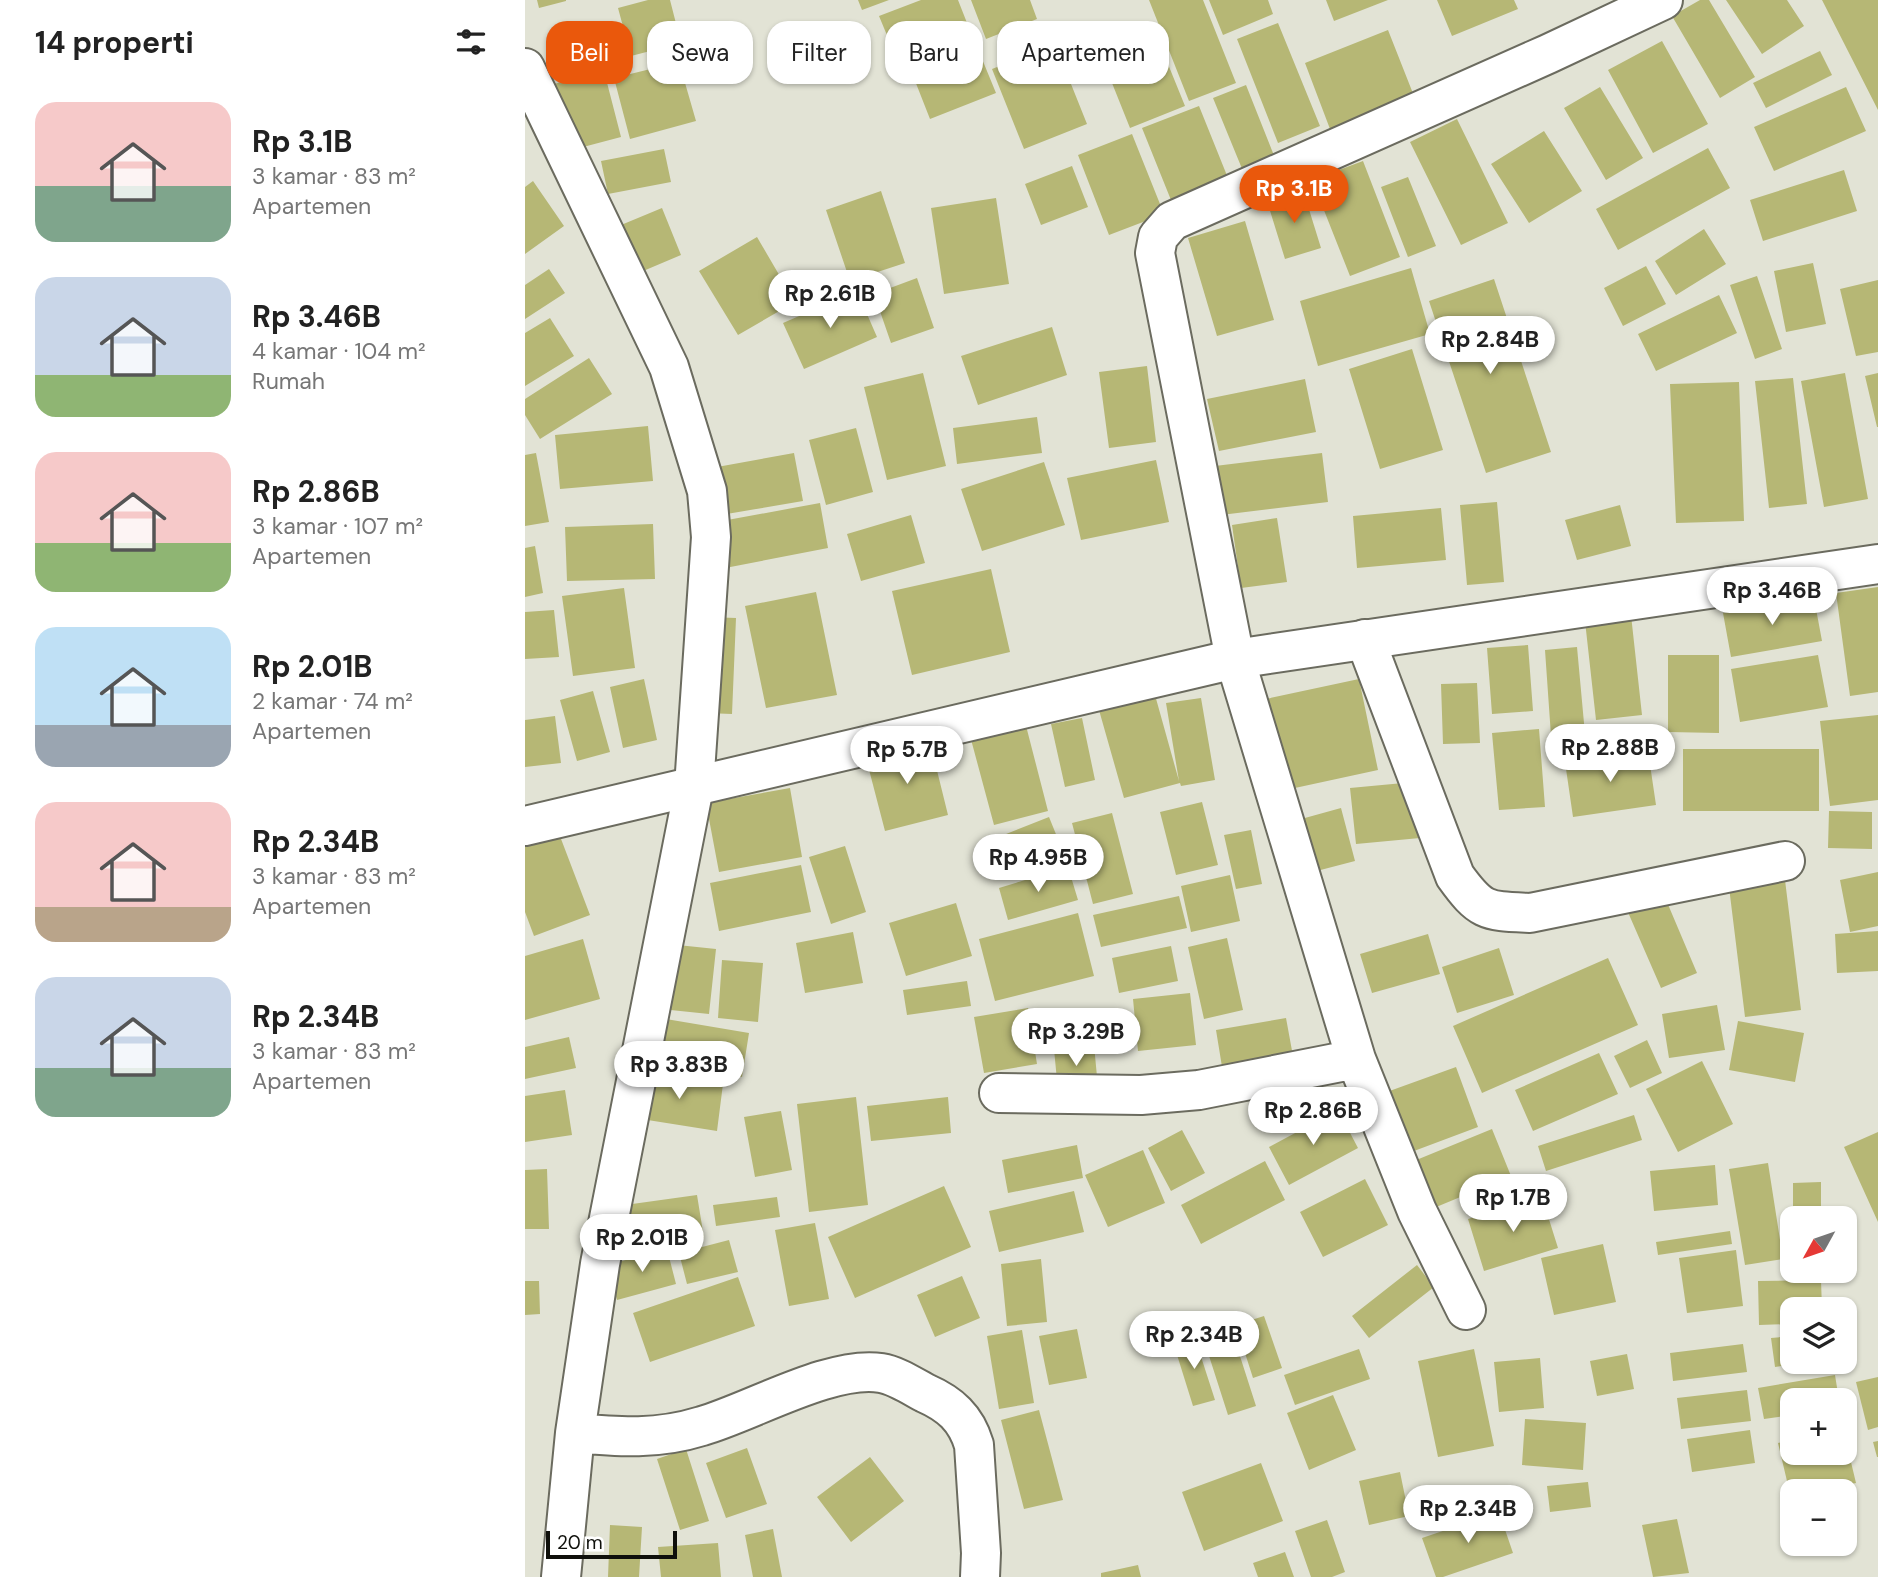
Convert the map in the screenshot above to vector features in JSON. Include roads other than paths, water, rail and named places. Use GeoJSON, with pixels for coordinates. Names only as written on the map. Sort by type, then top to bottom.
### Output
{"type":"FeatureCollection","features":[{"type":"Feature","properties":{"kind":"street"},"geometry":{"type":"LineString","coordinates":[[1466,1310],[1417,1211],[1356,1059],[1235,659],[1155,253],[1158,237],[1172,221],[1190,212],[1664,0]]}},
{"type":"Feature","properties":{"kind":"street"},"geometry":{"type":"LineString","coordinates":[[525,68],[669,367],[708,491],[711,537],[694,787],[600,1264],[575,1433],[561,1577]]}},
{"type":"Feature","properties":{"kind":"street"},"geometry":{"type":"LineString","coordinates":[[525,826],[1235,659],[1878,564]]}},
{"type":"Feature","properties":{"kind":"street"},"geometry":{"type":"LineString","coordinates":[[1365,639],[1455,876],[1472,899],[1493,911],[1530,913],[1785,861]]}},
{"type":"Feature","properties":{"kind":"street"},"geometry":{"type":"LineString","coordinates":[[999,1093],[1140,1095],[1199,1090],[1356,1059]]}},
{"type":"Feature","properties":{"kind":"street"},"geometry":{"type":"LineString","coordinates":[[575,1433],[627,1438],[668,1434],[703,1426],[841,1376],[862,1372],[883,1373],[944,1401],[962,1417],[969,1430],[974,1445],[980,1577]]}}]}
